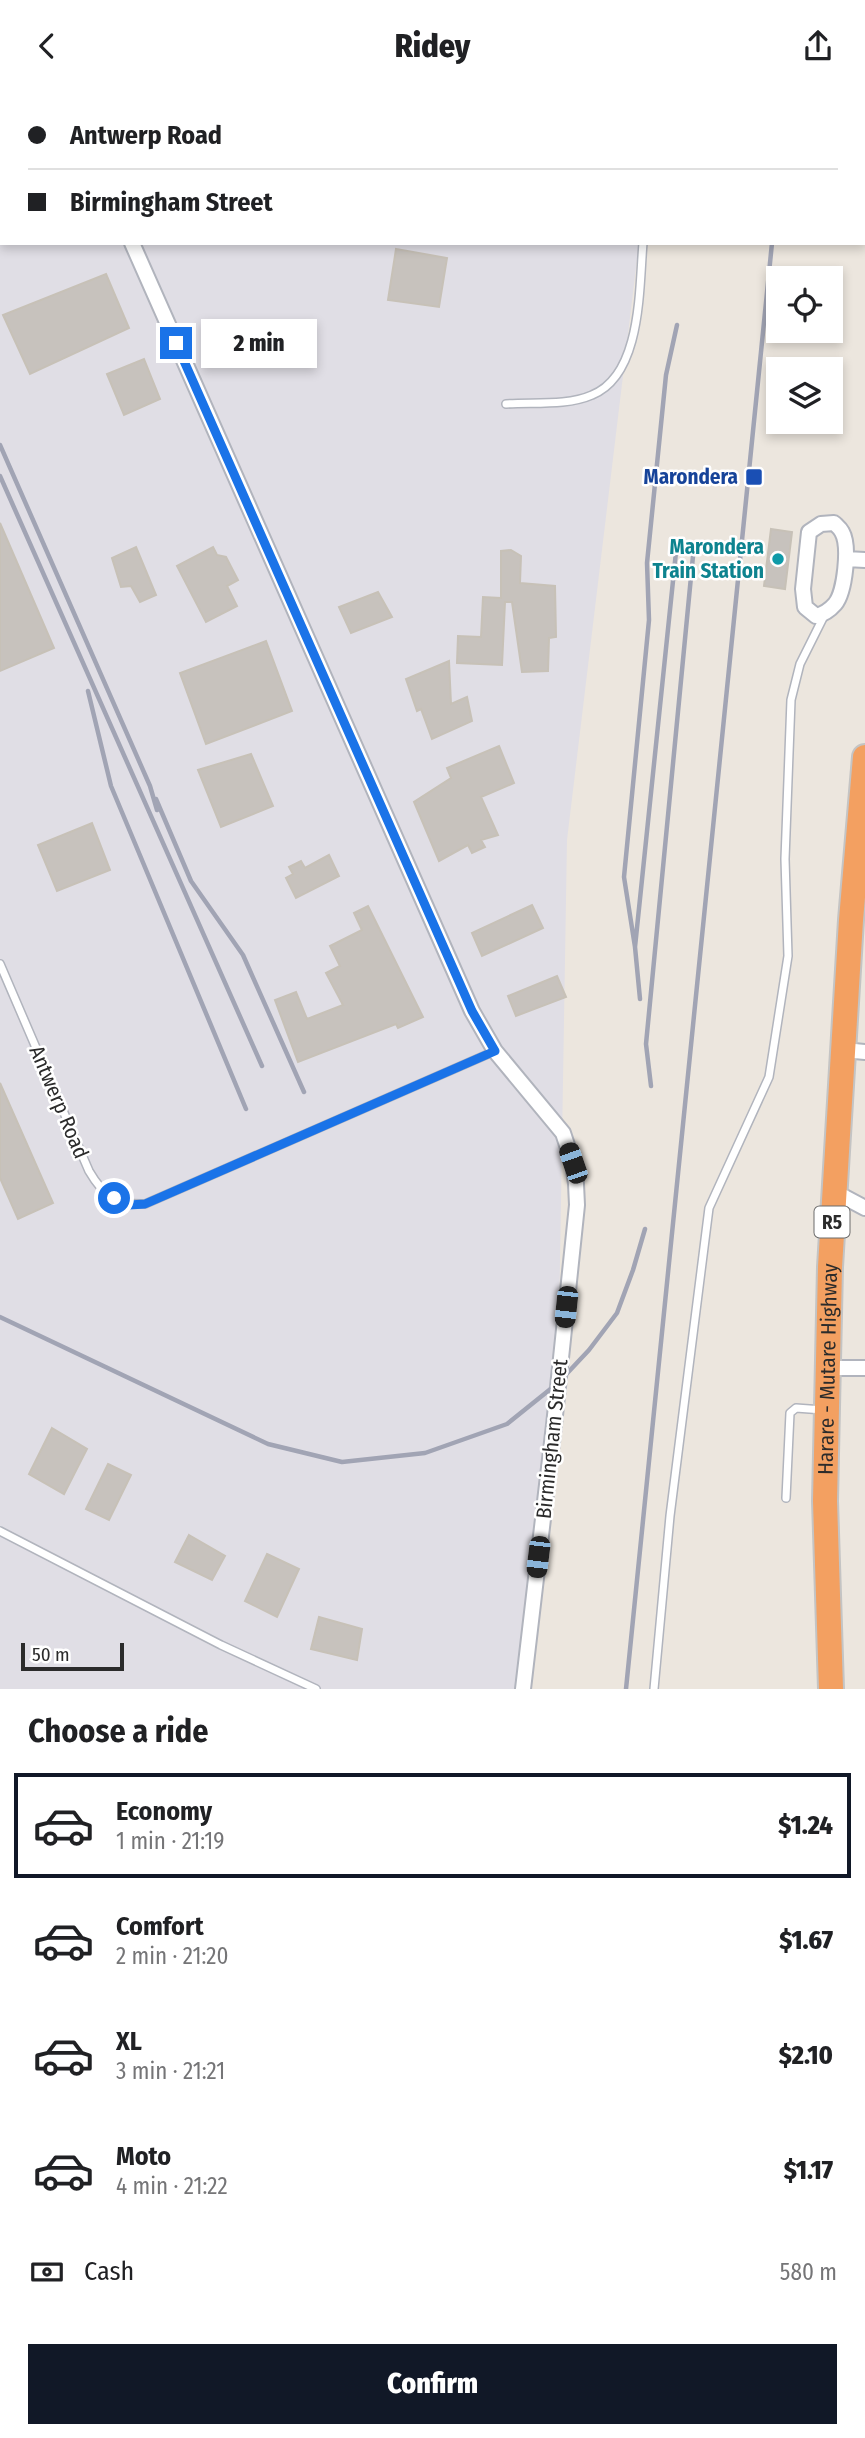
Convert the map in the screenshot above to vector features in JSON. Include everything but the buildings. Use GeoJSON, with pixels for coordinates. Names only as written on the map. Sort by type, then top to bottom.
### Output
{"type":"FeatureCollection","features":[{"type":"Feature","properties":{"kind":"highway","name":"Harare - Mutare Highway"},"geometry":{"type":"LineString","coordinates":[[831,1689],[825,1501],[833,1191],[855,1051],[851,921],[865,757]]}},
{"type":"Feature","properties":{"kind":"street","name":"Birmingham Street"},"geometry":{"type":"LineString","coordinates":[[133,245],[467,1000],[495,1051],[563,1133],[573,1163],[577,1205],[523,1689]]}},
{"type":"Feature","properties":{"kind":"street"},"geometry":{"type":"LineString","coordinates":[[834,523],[842,532],[846,559],[837,603],[825,613],[816,616],[805,607],[803,589],[809,532],[821,524],[834,523]]}},
{"type":"Feature","properties":{"kind":"street"},"geometry":{"type":"LineString","coordinates":[[846,559],[865,560]]}},
{"type":"Feature","properties":{"kind":"street"},"geometry":{"type":"LineString","coordinates":[[833,1191],[865,1208]]}},
{"type":"Feature","properties":{"kind":"street"},"geometry":{"type":"LineString","coordinates":[[828,1368],[865,1368]]}},
{"type":"Feature","properties":{"kind":"lane"},"geometry":{"type":"LineString","coordinates":[[506,404],[571,400],[594,395],[612,383],[630,350],[638,307],[643,245]]}},
{"type":"Feature","properties":{"kind":"lane"},"geometry":{"type":"LineString","coordinates":[[654,1689],[670,1516],[709,1207],[769,1077],[788,956],[785,859],[791,700],[800,664],[825,613]]}},
{"type":"Feature","properties":{"kind":"lane","name":"Antwerp Road"},"geometry":{"type":"LineString","coordinates":[[0,964],[89,1171],[100,1190],[129,1205],[145,1204],[495,1051]]}},
{"type":"Feature","properties":{"kind":"lane"},"geometry":{"type":"LineString","coordinates":[[786,1498],[790,1413],[796,1408],[827,1410]]}},
{"type":"Feature","properties":{"kind":"lane"},"geometry":{"type":"LineString","coordinates":[[0,1531],[221,1645],[316,1689]]}},
{"type":"Feature","properties":{"kind":"shaded area"},"geometry":{"type":"Polygon","coordinates":[[[0,245],[639,245],[567,840],[558,1382],[528,1689],[0,1689],[0,245]]]}},
{"type":"Feature","properties":{"kind":"railway"},"geometry":{"type":"LineString","coordinates":[[626,1689],[772,245]]}},
{"type":"Feature","properties":{"kind":"railway"},"geometry":{"type":"LineString","coordinates":[[635,947],[624,877],[649,620],[647,563],[666,375],[677,325]]}},
{"type":"Feature","properties":{"kind":"railway"},"geometry":{"type":"LineString","coordinates":[[0,445],[150,786],[157,810]]}},
{"type":"Feature","properties":{"kind":"railway"},"geometry":{"type":"LineString","coordinates":[[0,476],[262,1066]]}},
{"type":"Feature","properties":{"kind":"railway"},"geometry":{"type":"LineString","coordinates":[[640,999],[635,947],[676,552]]}},
{"type":"Feature","properties":{"kind":"railway"},"geometry":{"type":"LineString","coordinates":[[651,1086],[646,1044],[693,556]]}},
{"type":"Feature","properties":{"kind":"railway"},"geometry":{"type":"LineString","coordinates":[[88,691],[111,786],[246,1109]]}},
{"type":"Feature","properties":{"kind":"railway"},"geometry":{"type":"LineString","coordinates":[[156,799],[191,881],[243,955],[304,1092]]}},
{"type":"Feature","properties":{"kind":"railway"},"geometry":{"type":"LineString","coordinates":[[0,1317],[268,1444],[342,1462],[425,1453],[507,1424],[558,1383],[589,1350],[617,1313],[645,1229]]}},
{"type":"Feature","properties":{"kind":"place","name":"Marondera"},"geometry":{"type":"Point","coordinates":[754,477]}},
{"type":"Feature","properties":{"kind":"place","name":"Marondera Train Station"},"geometry":{"type":"Point","coordinates":[778,559]}},
{"type":"Feature","properties":{"kind":"route"},"geometry":{"type":"LineString","coordinates":[[114,1198],[129,1205],[145,1204],[495,1051],[472,1011],[176,343]]}}]}
